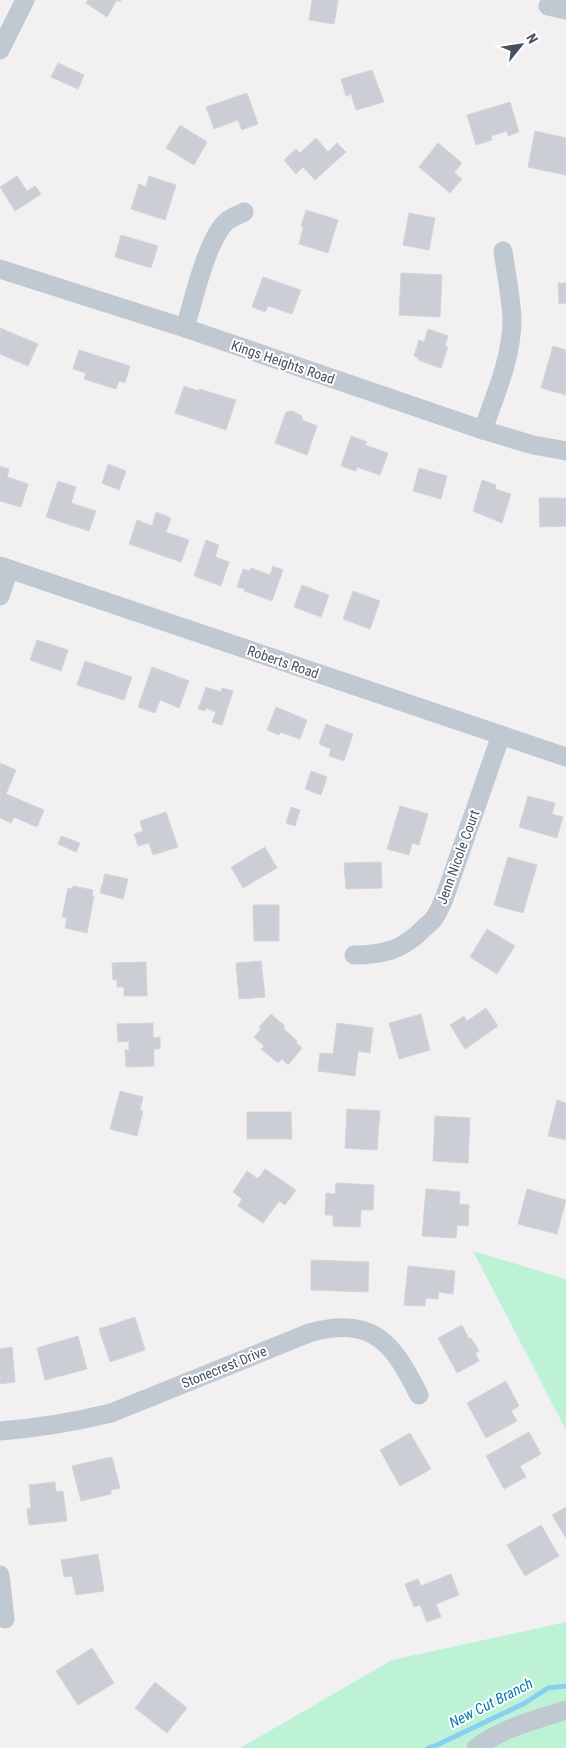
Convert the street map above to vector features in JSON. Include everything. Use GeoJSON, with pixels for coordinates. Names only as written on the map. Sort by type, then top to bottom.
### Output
{"type":"FeatureCollection","features":[{"type":"Feature","properties":{"kind":"street"},"geometry":{"type":"LineString","coordinates":[[0,50],[25,0]]}},
{"type":"Feature","properties":{"kind":"street"},"geometry":{"type":"LineString","coordinates":[[185,328],[209,250],[218,232],[228,221],[244,212]]}},
{"type":"Feature","properties":{"kind":"street"},"geometry":{"type":"LineString","coordinates":[[482,430],[505,366],[512,321],[503,251]]}},
{"type":"Feature","properties":{"kind":"street","name":"Kings Heights Road"},"geometry":{"type":"LineString","coordinates":[[0,269],[185,328],[482,430],[533,445],[566,451]]}},
{"type":"Feature","properties":{"kind":"street"},"geometry":{"type":"LineString","coordinates":[[0,596],[4,568]]}},
{"type":"Feature","properties":{"kind":"street","name":"Roberts Road"},"geometry":{"type":"LineString","coordinates":[[4,568],[566,756]]}},
{"type":"Feature","properties":{"kind":"street","name":"Jenn Nicole Court"},"geometry":{"type":"LineString","coordinates":[[354,955],[375,955],[402,946],[435,918],[444,899],[500,735]]}},
{"type":"Feature","properties":{"kind":"street","name":"Stonecrest Drive"},"geometry":{"type":"LineString","coordinates":[[0,1431],[35,1428],[111,1413],[309,1333],[327,1328],[348,1327],[361,1330],[383,1341],[404,1366],[419,1395]]}},
{"type":"Feature","properties":{"kind":"street"},"geometry":{"type":"LineString","coordinates":[[0,1575],[5,1619]]}},
{"type":"Feature","properties":{"kind":"street"},"geometry":{"type":"LineString","coordinates":[[476,1748],[487,1739],[515,1726],[566,1710]]}},
{"type":"Feature","properties":{"kind":"green space"},"geometry":{"type":"Polygon","coordinates":[[[473,1251],[566,1279],[566,1430],[473,1251]]]}},
{"type":"Feature","properties":{"kind":"green space"},"geometry":{"type":"Polygon","coordinates":[[[566,1622],[566,1748],[240,1748],[392,1660],[566,1622]]]}},
{"type":"Feature","properties":{"kind":"building"},"geometry":{"type":"Polygon","coordinates":[[[88,0],[117,0],[107,17],[86,3],[88,0]]]}},
{"type":"Feature","properties":{"kind":"building"},"geometry":{"type":"Polygon","coordinates":[[[312,0],[338,0],[334,24],[309,20],[312,0]]]}},
{"type":"Feature","properties":{"kind":"building"},"geometry":{"type":"Polygon","coordinates":[[[58,63],[84,75],[78,89],[51,77],[58,63]]]}},
{"type":"Feature","properties":{"kind":"building"},"geometry":{"type":"Polygon","coordinates":[[[372,70],[384,102],[356,110],[351,94],[346,96],[341,79],[372,70]]]}},
{"type":"Feature","properties":{"kind":"building"},"geometry":{"type":"Polygon","coordinates":[[[247,93],[258,124],[242,130],[238,120],[214,129],[206,107],[247,93]]]}},
{"type":"Feature","properties":{"kind":"building"},"geometry":{"type":"Polygon","coordinates":[[[510,102],[519,132],[508,136],[507,131],[491,136],[492,140],[476,145],[467,115],[510,102]]]}},
{"type":"Feature","properties":{"kind":"building"},"geometry":{"type":"Polygon","coordinates":[[[180,125],[207,142],[194,165],[166,148],[180,125]]]}},
{"type":"Feature","properties":{"kind":"building"},"geometry":{"type":"Polygon","coordinates":[[[535,131],[566,138],[566,175],[528,167],[535,131]]]}},
{"type":"Feature","properties":{"kind":"building"},"geometry":{"type":"Polygon","coordinates":[[[316,138],[328,152],[337,143],[346,152],[315,180],[303,167],[296,174],[284,160],[296,149],[300,153],[316,138]]]}},
{"type":"Feature","properties":{"kind":"building"},"geometry":{"type":"Polygon","coordinates":[[[438,143],[462,163],[454,173],[462,179],[450,193],[419,167],[438,143]]]}},
{"type":"Feature","properties":{"kind":"building"},"geometry":{"type":"Polygon","coordinates":[[[17,176],[27,191],[35,186],[41,194],[15,211],[0,187],[17,176]]]}},
{"type":"Feature","properties":{"kind":"building"},"geometry":{"type":"Polygon","coordinates":[[[149,176],[176,185],[165,220],[131,209],[139,184],[146,187],[149,176]]]}},
{"type":"Feature","properties":{"kind":"building"},"geometry":{"type":"Polygon","coordinates":[[[306,210],[338,220],[328,253],[299,244],[303,228],[301,226],[306,210]]]}},
{"type":"Feature","properties":{"kind":"building"},"geometry":{"type":"Polygon","coordinates":[[[409,213],[435,218],[429,250],[403,245],[409,213]]]}},
{"type":"Feature","properties":{"kind":"building"},"geometry":{"type":"Polygon","coordinates":[[[121,235],[158,246],[151,268],[115,257],[121,235]]]}},
{"type":"Feature","properties":{"kind":"building"},"geometry":{"type":"Polygon","coordinates":[[[401,273],[442,275],[440,317],[399,315],[401,273]]]}},
{"type":"Feature","properties":{"kind":"building"},"geometry":{"type":"Polygon","coordinates":[[[263,277],[301,290],[292,314],[268,306],[265,312],[252,307],[263,277]]]}},
{"type":"Feature","properties":{"kind":"building"},"geometry":{"type":"Polygon","coordinates":[[[558,283],[566,283],[566,303],[559,304],[558,283]]]}},
{"type":"Feature","properties":{"kind":"building"},"geometry":{"type":"Polygon","coordinates":[[[0,328],[38,344],[28,366],[0,354],[0,328]]]}},
{"type":"Feature","properties":{"kind":"building"},"geometry":{"type":"Polygon","coordinates":[[[428,329],[448,336],[445,346],[448,347],[441,368],[418,360],[419,358],[414,356],[419,340],[424,342],[428,329]]]}},
{"type":"Feature","properties":{"kind":"building"},"geometry":{"type":"Polygon","coordinates":[[[553,346],[566,350],[566,395],[541,388],[553,346]]]}},
{"type":"Feature","properties":{"kind":"building"},"geometry":{"type":"Polygon","coordinates":[[[79,350],[130,366],[125,383],[119,381],[116,389],[84,379],[86,373],[73,369],[79,350]]]}},
{"type":"Feature","properties":{"kind":"building"},"geometry":{"type":"Polygon","coordinates":[[[184,386],[236,400],[226,430],[175,413],[184,386]]]}},
{"type":"Feature","properties":{"kind":"building"},"geometry":{"type":"Polygon","coordinates":[[[292,411],[302,416],[302,420],[317,426],[307,455],[275,443],[286,412],[292,411]]]}},
{"type":"Feature","properties":{"kind":"building"},"geometry":{"type":"Polygon","coordinates":[[[351,436],[367,442],[365,445],[388,453],[380,475],[357,467],[356,471],[341,466],[351,436]]]}},
{"type":"Feature","properties":{"kind":"building"},"geometry":{"type":"Polygon","coordinates":[[[108,464],[126,471],[119,490],[102,483],[108,464]]]}},
{"type":"Feature","properties":{"kind":"building"},"geometry":{"type":"Polygon","coordinates":[[[0,466],[9,469],[7,477],[28,484],[21,507],[0,501],[0,466]]]}},
{"type":"Feature","properties":{"kind":"building"},"geometry":{"type":"Polygon","coordinates":[[[419,468],[447,476],[441,499],[413,491],[419,468]]]}},
{"type":"Feature","properties":{"kind":"building"},"geometry":{"type":"Polygon","coordinates":[[[482,480],[496,485],[495,489],[511,494],[502,523],[473,511],[482,480]]]}},
{"type":"Feature","properties":{"kind":"building"},"geometry":{"type":"Polygon","coordinates":[[[58,481],[76,487],[71,503],[96,511],[89,531],[46,517],[58,481]]]}},
{"type":"Feature","properties":{"kind":"building"},"geometry":{"type":"Polygon","coordinates":[[[539,498],[566,498],[566,526],[540,527],[539,498]]]}},
{"type":"Feature","properties":{"kind":"building"},"geometry":{"type":"Polygon","coordinates":[[[156,512],[171,518],[166,532],[189,540],[181,562],[129,544],[137,520],[152,526],[156,512]]]}},
{"type":"Feature","properties":{"kind":"building"},"geometry":{"type":"Polygon","coordinates":[[[206,540],[219,545],[215,557],[229,562],[221,586],[194,576],[206,540]]]}},
{"type":"Feature","properties":{"kind":"building"},"geometry":{"type":"Polygon","coordinates":[[[273,566],[283,570],[272,601],[237,587],[243,569],[250,571],[251,568],[270,575],[273,566]]]}},
{"type":"Feature","properties":{"kind":"building"},"geometry":{"type":"Polygon","coordinates":[[[302,585],[329,595],[321,617],[294,607],[302,585]]]}},
{"type":"Feature","properties":{"kind":"building"},"geometry":{"type":"Polygon","coordinates":[[[353,591],[380,601],[370,629],[343,619],[353,591]]]}},
{"type":"Feature","properties":{"kind":"building"},"geometry":{"type":"Polygon","coordinates":[[[37,640],[68,650],[61,671],[30,660],[37,640]]]}},
{"type":"Feature","properties":{"kind":"building"},"geometry":{"type":"Polygon","coordinates":[[[85,661],[132,677],[124,700],[77,685],[85,661]]]}},
{"type":"Feature","properties":{"kind":"building"},"geometry":{"type":"Polygon","coordinates":[[[152,667],[189,681],[179,708],[160,700],[155,713],[138,707],[152,667]]]}},
{"type":"Feature","properties":{"kind":"building"},"geometry":{"type":"Polygon","coordinates":[[[206,687],[221,692],[222,688],[233,691],[222,725],[212,722],[216,712],[206,708],[205,711],[198,709],[206,687]]]}},
{"type":"Feature","properties":{"kind":"building"},"geometry":{"type":"Polygon","coordinates":[[[276,707],[307,720],[300,739],[280,732],[279,735],[267,730],[276,707]]]}},
{"type":"Feature","properties":{"kind":"building"},"geometry":{"type":"Polygon","coordinates":[[[326,724],[353,734],[344,761],[329,756],[331,749],[319,744],[326,724]]]}},
{"type":"Feature","properties":{"kind":"building"},"geometry":{"type":"Polygon","coordinates":[[[0,763],[16,770],[6,794],[44,810],[37,827],[14,817],[11,823],[0,818],[0,763]]]}},
{"type":"Feature","properties":{"kind":"building"},"geometry":{"type":"Polygon","coordinates":[[[311,771],[327,777],[321,795],[305,789],[311,771]]]}},
{"type":"Feature","properties":{"kind":"building"},"geometry":{"type":"Polygon","coordinates":[[[528,796],[555,803],[552,814],[563,817],[557,838],[519,827],[528,796]]]}},
{"type":"Feature","properties":{"kind":"building"},"geometry":{"type":"Polygon","coordinates":[[[400,806],[428,814],[419,845],[412,843],[409,855],[387,849],[400,806]]]}},
{"type":"Feature","properties":{"kind":"building"},"geometry":{"type":"Polygon","coordinates":[[[291,807],[300,810],[295,826],[286,823],[291,807]]]}},
{"type":"Feature","properties":{"kind":"building"},"geometry":{"type":"Polygon","coordinates":[[[166,812],[178,847],[153,855],[149,843],[138,846],[134,834],[143,831],[140,821],[166,812]]]}},
{"type":"Feature","properties":{"kind":"building"},"geometry":{"type":"Polygon","coordinates":[[[61,836],[80,843],[76,852],[58,844],[61,836]]]}},
{"type":"Feature","properties":{"kind":"building"},"geometry":{"type":"Polygon","coordinates":[[[265,847],[277,868],[243,888],[231,867],[265,847]]]}},
{"type":"Feature","properties":{"kind":"building"},"geometry":{"type":"Polygon","coordinates":[[[508,857],[537,865],[523,913],[494,905],[508,857]]]}},
{"type":"Feature","properties":{"kind":"building"},"geometry":{"type":"Polygon","coordinates":[[[381,862],[382,888],[346,889],[344,863],[381,862]]]}},
{"type":"Feature","properties":{"kind":"building"},"geometry":{"type":"Polygon","coordinates":[[[105,874],[128,879],[123,899],[100,893],[105,874]]]}},
{"type":"Feature","properties":{"kind":"building"},"geometry":{"type":"Polygon","coordinates":[[[73,886],[93,890],[92,896],[94,896],[87,933],[65,928],[67,918],[62,917],[68,888],[72,889],[73,886]]]}},
{"type":"Feature","properties":{"kind":"building"},"geometry":{"type":"Polygon","coordinates":[[[253,905],[279,905],[279,941],[254,941],[253,905]]]}},
{"type":"Feature","properties":{"kind":"building"},"geometry":{"type":"Polygon","coordinates":[[[487,929],[515,946],[497,974],[470,957],[487,929]]]}},
{"type":"Feature","properties":{"kind":"building"},"geometry":{"type":"Polygon","coordinates":[[[261,961],[265,997],[239,999],[236,963],[261,961]]]}},
{"type":"Feature","properties":{"kind":"building"},"geometry":{"type":"Polygon","coordinates":[[[146,962],[147,996],[124,996],[124,987],[117,987],[117,980],[113,980],[112,963],[146,962]]]}},
{"type":"Feature","properties":{"kind":"building"},"geometry":{"type":"Polygon","coordinates":[[[486,1008],[498,1026],[465,1049],[450,1025],[464,1016],[467,1021],[486,1008]]]}},
{"type":"Feature","properties":{"kind":"building"},"geometry":{"type":"Polygon","coordinates":[[[271,1014],[285,1026],[283,1028],[302,1048],[288,1065],[282,1059],[278,1063],[261,1049],[264,1046],[254,1037],[261,1029],[259,1027],[271,1014]]]}},
{"type":"Feature","properties":{"kind":"building"},"geometry":{"type":"Polygon","coordinates":[[[421,1014],[430,1050],[399,1059],[389,1023],[421,1014]]]}},
{"type":"Feature","properties":{"kind":"building"},"geometry":{"type":"Polygon","coordinates":[[[153,1023],[153,1038],[160,1037],[160,1049],[154,1049],[154,1066],[126,1067],[125,1050],[129,1050],[129,1041],[118,1042],[117,1024],[153,1023]]]}},
{"type":"Feature","properties":{"kind":"building"},"geometry":{"type":"Polygon","coordinates":[[[337,1023],[373,1028],[370,1053],[358,1051],[355,1076],[318,1071],[320,1053],[333,1054],[337,1023]]]}},
{"type":"Feature","properties":{"kind":"building"},"geometry":{"type":"Polygon","coordinates":[[[120,1091],[143,1097],[140,1110],[143,1111],[137,1136],[110,1129],[120,1091]]]}},
{"type":"Feature","properties":{"kind":"building"},"geometry":{"type":"Polygon","coordinates":[[[557,1100],[566,1103],[566,1140],[548,1136],[557,1100]]]}},
{"type":"Feature","properties":{"kind":"building"},"geometry":{"type":"Polygon","coordinates":[[[347,1109],[380,1111],[377,1150],[345,1148],[347,1109]]]}},
{"type":"Feature","properties":{"kind":"building"},"geometry":{"type":"Polygon","coordinates":[[[247,1112],[291,1112],[292,1139],[247,1139],[247,1112]]]}},
{"type":"Feature","properties":{"kind":"building"},"geometry":{"type":"Polygon","coordinates":[[[435,1116],[470,1118],[468,1163],[433,1161],[435,1116]]]}},
{"type":"Feature","properties":{"kind":"building"},"geometry":{"type":"Polygon","coordinates":[[[265,1169],[296,1190],[285,1205],[279,1201],[263,1223],[238,1206],[242,1199],[233,1192],[247,1171],[258,1179],[265,1169]]]}},
{"type":"Feature","properties":{"kind":"building"},"geometry":{"type":"Polygon","coordinates":[[[336,1183],[374,1185],[373,1210],[361,1210],[360,1227],[333,1226],[333,1215],[325,1215],[326,1193],[335,1194],[336,1183]]]}},
{"type":"Feature","properties":{"kind":"building"},"geometry":{"type":"Polygon","coordinates":[[[426,1189],[460,1192],[459,1204],[469,1205],[468,1226],[457,1225],[456,1238],[422,1236],[426,1189]]]}},
{"type":"Feature","properties":{"kind":"building"},"geometry":{"type":"Polygon","coordinates":[[[527,1189],[566,1200],[557,1234],[518,1224],[527,1189]]]}},
{"type":"Feature","properties":{"kind":"building"},"geometry":{"type":"Polygon","coordinates":[[[311,1260],[369,1262],[368,1292],[311,1290],[311,1260]]]}},
{"type":"Feature","properties":{"kind":"building"},"geometry":{"type":"Polygon","coordinates":[[[408,1266],[455,1271],[453,1294],[439,1292],[438,1299],[426,1298],[425,1306],[404,1305],[408,1266]]]}},
{"type":"Feature","properties":{"kind":"building"},"geometry":{"type":"Polygon","coordinates":[[[135,1317],[145,1350],[110,1362],[99,1329],[135,1317]]]}},
{"type":"Feature","properties":{"kind":"building"},"geometry":{"type":"Polygon","coordinates":[[[462,1325],[469,1339],[471,1338],[479,1351],[475,1353],[479,1361],[457,1373],[438,1338],[462,1325]]]}},
{"type":"Feature","properties":{"kind":"building"},"geometry":{"type":"Polygon","coordinates":[[[78,1336],[87,1369],[45,1380],[37,1348],[78,1336]]]}},
{"type":"Feature","properties":{"kind":"building"},"geometry":{"type":"Polygon","coordinates":[[[12,1347],[15,1382],[0,1384],[0,1349],[12,1347]]]}},
{"type":"Feature","properties":{"kind":"building"},"geometry":{"type":"Polygon","coordinates":[[[506,1381],[519,1406],[511,1411],[517,1421],[486,1438],[467,1403],[506,1381]]]}},
{"type":"Feature","properties":{"kind":"building"},"geometry":{"type":"Polygon","coordinates":[[[529,1432],[541,1454],[520,1466],[526,1477],[504,1489],[486,1456],[529,1432]]]}},
{"type":"Feature","properties":{"kind":"building"},"geometry":{"type":"Polygon","coordinates":[[[410,1433],[431,1469],[400,1486],[380,1450],[410,1433]]]}},
{"type":"Feature","properties":{"kind":"building"},"geometry":{"type":"Polygon","coordinates":[[[112,1457],[120,1488],[111,1490],[111,1494],[81,1501],[72,1466],[112,1457]]]}},
{"type":"Feature","properties":{"kind":"building"},"geometry":{"type":"Polygon","coordinates":[[[55,1482],[56,1492],[63,1491],[67,1521],[29,1525],[27,1509],[31,1508],[29,1485],[55,1482]]]}},
{"type":"Feature","properties":{"kind":"building"},"geometry":{"type":"Polygon","coordinates":[[[566,1507],[566,1538],[552,1515],[566,1507]]]}},
{"type":"Feature","properties":{"kind":"building"},"geometry":{"type":"Polygon","coordinates":[[[541,1525],[559,1556],[525,1576],[507,1545],[541,1525]]]}},
{"type":"Feature","properties":{"kind":"building"},"geometry":{"type":"Polygon","coordinates":[[[98,1554],[104,1591],[76,1595],[72,1576],[64,1577],[61,1560],[98,1554]]]}},
{"type":"Feature","properties":{"kind":"building"},"geometry":{"type":"Polygon","coordinates":[[[451,1574],[459,1595],[436,1604],[441,1617],[427,1622],[420,1605],[414,1607],[405,1584],[418,1579],[421,1586],[451,1574]]]}},
{"type":"Feature","properties":{"kind":"building"},"geometry":{"type":"Polygon","coordinates":[[[92,1648],[114,1683],[78,1705],[56,1671],[92,1648]]]}},
{"type":"Feature","properties":{"kind":"building"},"geometry":{"type":"Polygon","coordinates":[[[155,1682],[187,1708],[167,1733],[135,1708],[155,1682]]]}},
{"type":"Feature","properties":{"kind":"waterway","name":"New Cut Branch"},"geometry":{"type":"LineString","coordinates":[[428,1748],[525,1703],[548,1688],[566,1686]]}}]}
